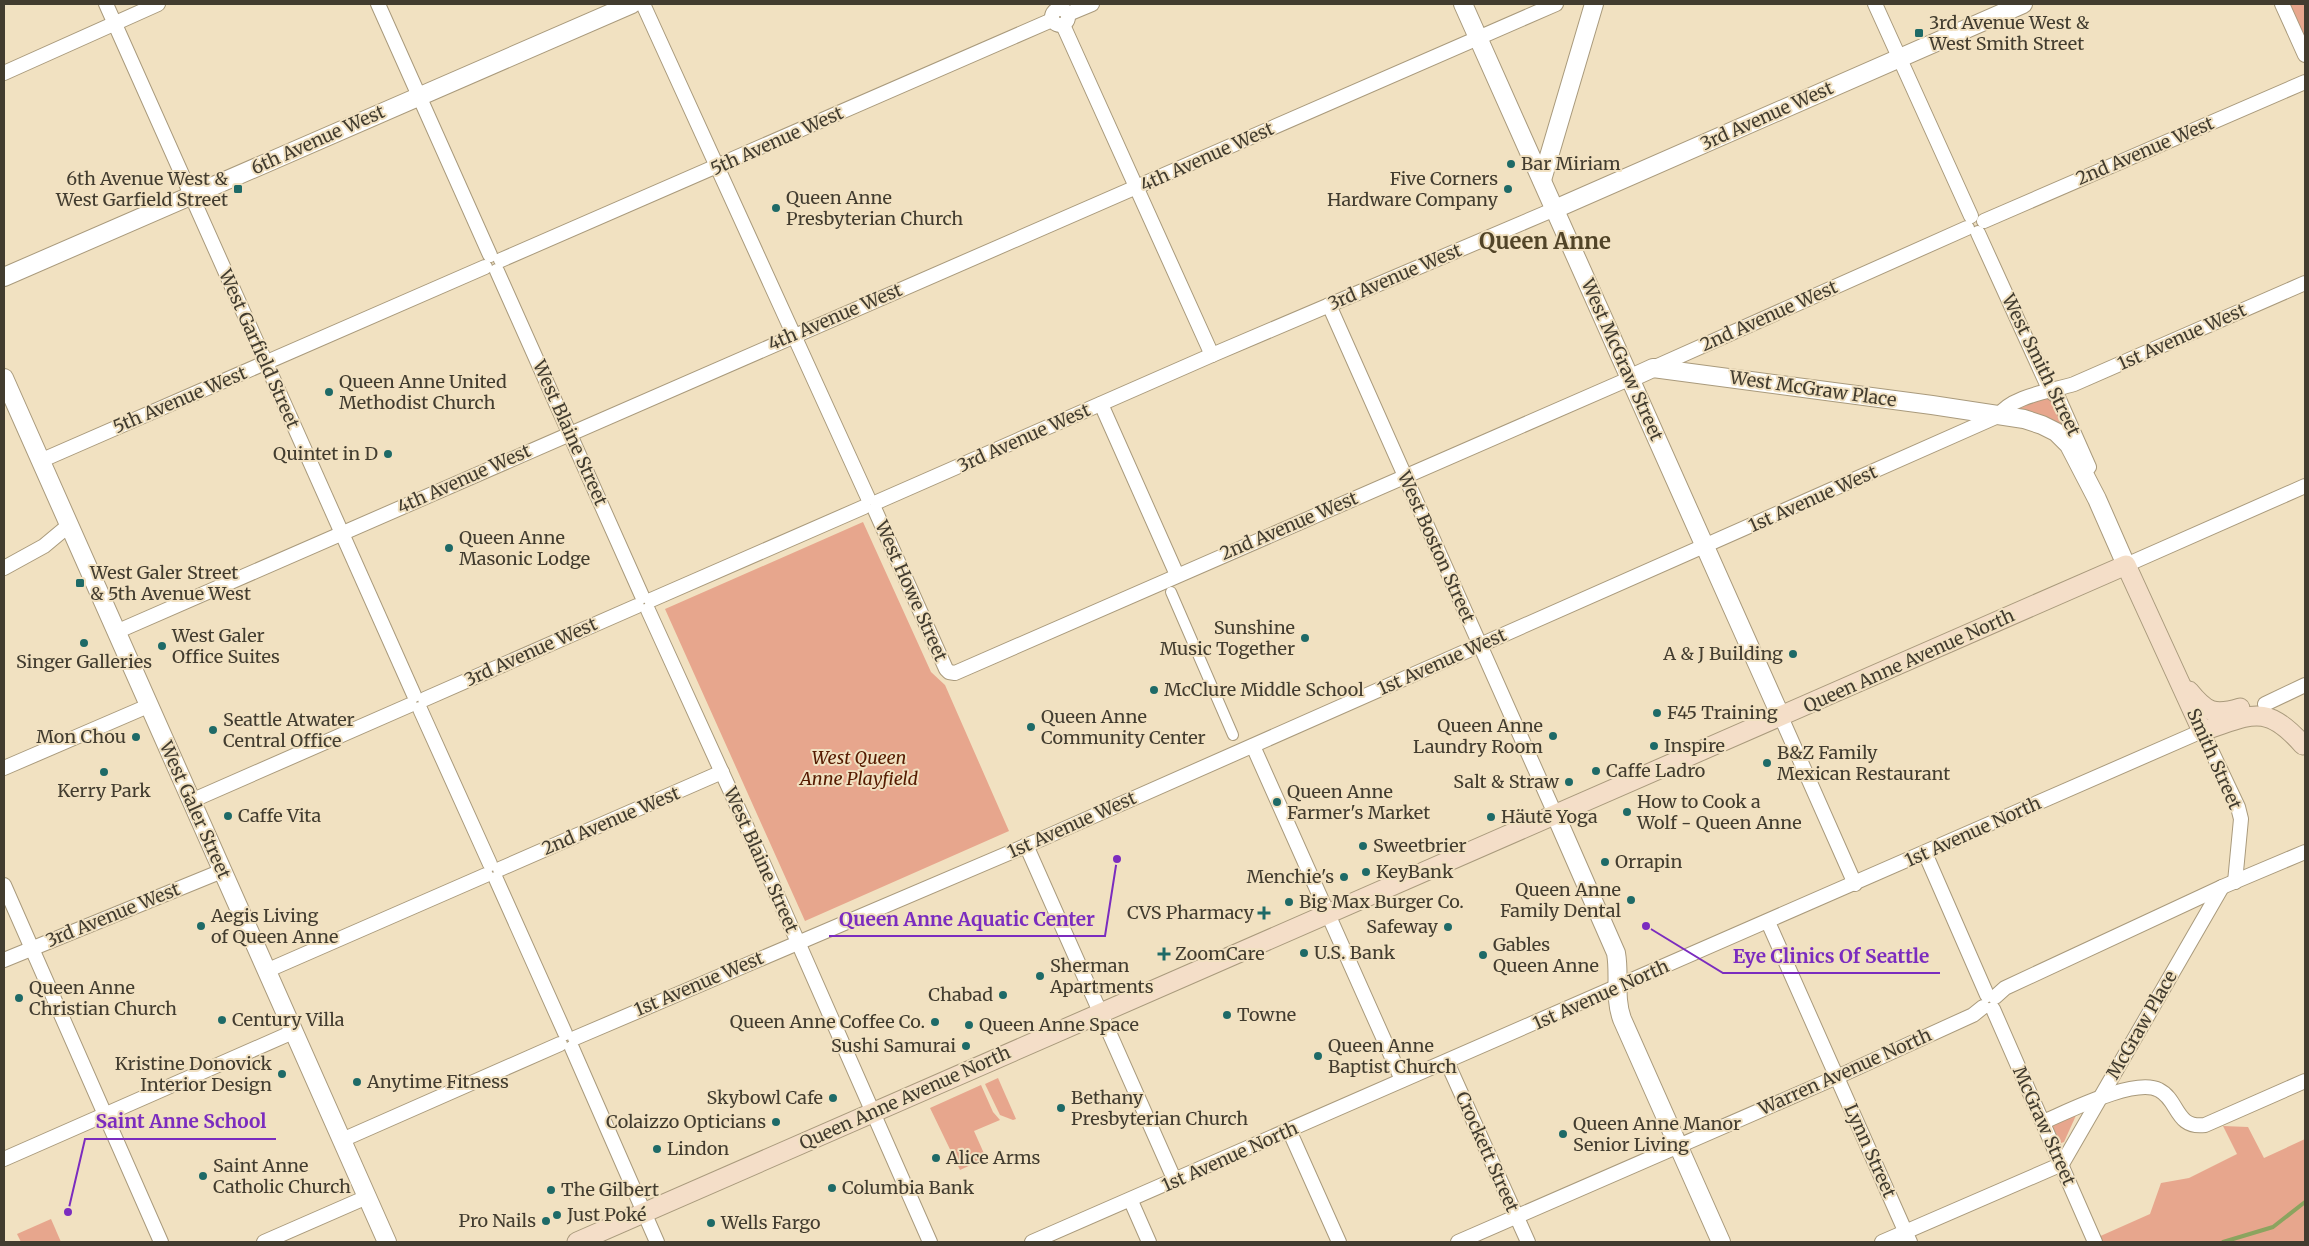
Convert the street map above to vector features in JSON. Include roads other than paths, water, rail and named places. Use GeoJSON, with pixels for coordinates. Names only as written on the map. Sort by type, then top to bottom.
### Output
{"type":"FeatureCollection","features":[{"type":"Feature","properties":{"kind":"main road","name":"Smith Street"},"geometry":{"type":"LineString","coordinates":[[2126,565],[2202,731]]}},
{"type":"Feature","properties":{"kind":"main road","name":"Queen Anne Avenue North"},"geometry":{"type":"LineString","coordinates":[[577,1242],[1100,1013],[1328,916],[2126,565]]}},
{"type":"Feature","properties":{"kind":"main road","name":"Smith Street"},"geometry":{"type":"LineString","coordinates":[[2174,670],[2191,694],[2208,710],[2218,713],[2252,704],[2264,704]]}},
{"type":"Feature","properties":{"kind":"main road"},"geometry":{"type":"LineString","coordinates":[[2264,704],[2275,706],[2288,716],[2304,747]]}},
{"type":"Feature","properties":{"kind":"main road","name":"1st Avenue North"},"geometry":{"type":"LineString","coordinates":[[2202,731],[2246,717],[2266,716],[2282,723],[2304,747]]}},
{"type":"Feature","properties":{"kind":"street","name":"West Garfield Street"},"geometry":{"type":"LineString","coordinates":[[106,4],[657,1242]]}},
{"type":"Feature","properties":{"kind":"street"},"geometry":{"type":"LineString","coordinates":[[4,73],[114,22],[158,4]]}},
{"type":"Feature","properties":{"kind":"street","name":"West Blaine Street"},"geometry":{"type":"LineString","coordinates":[[378,4],[930,1242]]}},
{"type":"Feature","properties":{"kind":"street","name":"6th Avenue West"},"geometry":{"type":"LineString","coordinates":[[4,277],[632,4]]}},
{"type":"Feature","properties":{"kind":"street","name":"West Howe Street"},"geometry":{"type":"LineString","coordinates":[[643,4],[949,672]]}},
{"type":"Feature","properties":{"kind":"street","name":"5th Avenue West"},"geometry":{"type":"LineString","coordinates":[[40,461],[718,167],[1059,15],[1092,4]]}},
{"type":"Feature","properties":{"kind":"street","name":"West McGraw Street"},"geometry":{"type":"LineString","coordinates":[[1463,4],[1781,717]]}},
{"type":"Feature","properties":{"kind":"street","name":"4th Avenue West"},"geometry":{"type":"LineString","coordinates":[[116,632],[341,532],[1137,188],[1556,4]]}},
{"type":"Feature","properties":{"kind":"street"},"geometry":{"type":"LineString","coordinates":[[1542,180],[1594,4]]}},
{"type":"Feature","properties":{"kind":"street","name":"West Smith Street"},"geometry":{"type":"LineString","coordinates":[[1875,4],[2050,391],[2058,397],[2093,477],[2097,499]]}},
{"type":"Feature","properties":{"kind":"street"},"geometry":{"type":"LineString","coordinates":[[2282,4],[2305,55]]}},
{"type":"Feature","properties":{"kind":"street","name":"3rd Avenue West"},"geometry":{"type":"LineString","coordinates":[[191,801],[1102,404],[1212,354],[1329,306],[1900,58],[2015,5]]}},
{"type":"Feature","properties":{"kind":"street"},"geometry":{"type":"LineString","coordinates":[[1059,15],[1212,354]]}},
{"type":"Feature","properties":{"kind":"street","name":"2nd Avenue West"},"geometry":{"type":"LineString","coordinates":[[1653,368],[1975,224],[2305,82]]}},
{"type":"Feature","properties":{"kind":"street","name":"1st Avenue West"},"geometry":{"type":"LineString","coordinates":[[342,1140],[797,942],[1026,845],[1706,547],[1998,416],[2002,409],[2042,391],[2050,391],[2074,384],[2305,283]]}},
{"type":"Feature","properties":{"kind":"street","name":"West Boston Street"},"geometry":{"type":"LineString","coordinates":[[1329,306],[1556,816]]}},
{"type":"Feature","properties":{"kind":"street"},"geometry":{"type":"LineString","coordinates":[[1631,378],[1653,368]]}},
{"type":"Feature","properties":{"kind":"street","name":"West McGraw Place"},"geometry":{"type":"LineString","coordinates":[[1653,368],[1932,405],[1998,416]]}},
{"type":"Feature","properties":{"kind":"street","name":"West Galer Street"},"geometry":{"type":"LineString","coordinates":[[4,378],[387,1242]]}},
{"type":"Feature","properties":{"kind":"street","name":"2nd Avenue West"},"geometry":{"type":"LineString","coordinates":[[949,672],[955,673],[1631,378]]}},
{"type":"Feature","properties":{"kind":"street"},"geometry":{"type":"LineString","coordinates":[[1102,404],[1177,575]]}},
{"type":"Feature","properties":{"kind":"street","name":"West Smith Street"},"geometry":{"type":"LineString","coordinates":[[1998,416],[2024,419],[2042,424],[2056,432],[2069,445],[2097,499],[2126,565]]}},
{"type":"Feature","properties":{"kind":"street","name":"Queen Anne Avenue North"},"geometry":{"type":"LineString","coordinates":[[2126,565],[2305,486]]}},
{"type":"Feature","properties":{"kind":"street"},"geometry":{"type":"LineString","coordinates":[[4,568],[44,546],[68,526]]}},
{"type":"Feature","properties":{"kind":"street"},"geometry":{"type":"LineString","coordinates":[[1171,592],[1233,735]]}},
{"type":"Feature","properties":{"kind":"street"},"geometry":{"type":"LineString","coordinates":[[2264,704],[2305,685]]}},
{"type":"Feature","properties":{"kind":"street"},"geometry":{"type":"LineString","coordinates":[[4,768],[148,706]]}},
{"type":"Feature","properties":{"kind":"street"},"geometry":{"type":"LineString","coordinates":[[1781,717],[1855,884]]}},
{"type":"Feature","properties":{"kind":"street","name":"1st Avenue North"},"geometry":{"type":"LineString","coordinates":[[1032,1242],[1131,1201],[1402,1080],[1617,988],[2202,731]]}},
{"type":"Feature","properties":{"kind":"street","name":"Smith Street"},"geometry":{"type":"LineString","coordinates":[[2202,731],[2238,807],[2241,819],[2235,882]]}},
{"type":"Feature","properties":{"kind":"street"},"geometry":{"type":"LineString","coordinates":[[1252,746],[1402,1080]]}},
{"type":"Feature","properties":{"kind":"street","name":"2nd Avenue West"},"geometry":{"type":"LineString","coordinates":[[266,971],[722,772]]}},
{"type":"Feature","properties":{"kind":"street"},"geometry":{"type":"LineString","coordinates":[[1556,816],[1613,943],[1618,963],[1617,1001],[1622,1019],[1721,1242]]}},
{"type":"Feature","properties":{"kind":"street"},"geometry":{"type":"LineString","coordinates":[[1026,845],[1174,1182]]}},
{"type":"Feature","properties":{"kind":"street","name":"Warren Avenue North"},"geometry":{"type":"LineString","coordinates":[[1458,1242],[1837,1077],[1973,1015],[2005,988],[2235,882],[2305,852]]}},
{"type":"Feature","properties":{"kind":"street","name":"McGraw Street"},"geometry":{"type":"LineString","coordinates":[[1925,853],[2096,1242]]}},
{"type":"Feature","properties":{"kind":"street","name":"3rd Avenue West"},"geometry":{"type":"LineString","coordinates":[[4,960],[222,871]]}},
{"type":"Feature","properties":{"kind":"street"},"geometry":{"type":"LineString","coordinates":[[4,885],[161,1242]]}},
{"type":"Feature","properties":{"kind":"street","name":"McGraw Place"},"geometry":{"type":"LineString","coordinates":[[2062,1164],[2222,888]]}},
{"type":"Feature","properties":{"kind":"street","name":"Lynn Street"},"geometry":{"type":"LineString","coordinates":[[1768,922],[1908,1237]]}},
{"type":"Feature","properties":{"kind":"street"},"geometry":{"type":"LineString","coordinates":[[4,1159],[294,1032]]}},
{"type":"Feature","properties":{"kind":"street","name":"Crockett Street"},"geometry":{"type":"LineString","coordinates":[[1447,1062],[1528,1242]]}},
{"type":"Feature","properties":{"kind":"street"},"geometry":{"type":"LineString","coordinates":[[2043,1122],[2101,1096],[2138,1088],[2160,1090],[2185,1121],[2195,1126],[2205,1125],[2305,1081]]}},
{"type":"Feature","properties":{"kind":"street"},"geometry":{"type":"LineString","coordinates":[[1289,1130],[1339,1242]]}},
{"type":"Feature","properties":{"kind":"street"},"geometry":{"type":"LineString","coordinates":[[1882,1242],[1908,1237],[2062,1164]]}},
{"type":"Feature","properties":{"kind":"street"},"geometry":{"type":"LineString","coordinates":[[264,1242],[367,1197]]}},
{"type":"Feature","properties":{"kind":"street"},"geometry":{"type":"LineString","coordinates":[[1131,1201],[1149,1242]]}},
{"type":"Feature","properties":{"kind":"waterway"},"geometry":{"type":"LineString","coordinates":[[2223,1242],[2273,1227],[2305,1202]]}},
{"type":"Feature","properties":{"kind":"place","name":"3rd Avenue West & West Smith Street"},"geometry":{"type":"Point","coordinates":[1919,33]}},
{"type":"Feature","properties":{"kind":"place","name":"Bar Miriam"},"geometry":{"type":"Point","coordinates":[1511,164]}},
{"type":"Feature","properties":{"kind":"place","name":"6th Avenue West & West Garfield Street"},"geometry":{"type":"Point","coordinates":[238,189]}},
{"type":"Feature","properties":{"kind":"place","name":"Five Corners Hardware Company"},"geometry":{"type":"Point","coordinates":[1508,189]}},
{"type":"Feature","properties":{"kind":"place","name":"Queen Anne Presbyterian Church"},"geometry":{"type":"Point","coordinates":[776,208]}},
{"type":"Feature","properties":{"kind":"place","name":"Queen Anne United Methodist Church"},"geometry":{"type":"Point","coordinates":[329,392]}},
{"type":"Feature","properties":{"kind":"place","name":"Quintet in D"},"geometry":{"type":"Point","coordinates":[388,454]}},
{"type":"Feature","properties":{"kind":"place","name":"Queen Anne Masonic Lodge"},"geometry":{"type":"Point","coordinates":[449,548]}},
{"type":"Feature","properties":{"kind":"place","name":"West Galer Street & 5th Avenue West"},"geometry":{"type":"Point","coordinates":[80,583]}},
{"type":"Feature","properties":{"kind":"place","name":"Sunshine Music Together"},"geometry":{"type":"Point","coordinates":[1305,638]}},
{"type":"Feature","properties":{"kind":"place","name":"Singer Galleries"},"geometry":{"type":"Point","coordinates":[84,643]}},
{"type":"Feature","properties":{"kind":"place","name":"West Galer Office Suites"},"geometry":{"type":"Point","coordinates":[162,646]}},
{"type":"Feature","properties":{"kind":"place","name":"A & J Building"},"geometry":{"type":"Point","coordinates":[1793,654]}},
{"type":"Feature","properties":{"kind":"place","name":"McClure Middle School"},"geometry":{"type":"Point","coordinates":[1154,690]}},
{"type":"Feature","properties":{"kind":"place","name":"F45 Training"},"geometry":{"type":"Point","coordinates":[1657,713]}},
{"type":"Feature","properties":{"kind":"place","name":"Queen Anne Community Center"},"geometry":{"type":"Point","coordinates":[1031,727]}},
{"type":"Feature","properties":{"kind":"place","name":"Seattle Atwater Central Office"},"geometry":{"type":"Point","coordinates":[213,730]}},
{"type":"Feature","properties":{"kind":"place","name":"Queen Anne Laundry Room"},"geometry":{"type":"Point","coordinates":[1553,736]}},
{"type":"Feature","properties":{"kind":"place","name":"Mon Chou"},"geometry":{"type":"Point","coordinates":[136,737]}},
{"type":"Feature","properties":{"kind":"place","name":"Inspire"},"geometry":{"type":"Point","coordinates":[1654,746]}},
{"type":"Feature","properties":{"kind":"place","name":"B&Z Family Mexican Restaurant"},"geometry":{"type":"Point","coordinates":[1767,763]}},
{"type":"Feature","properties":{"kind":"place","name":"Caffe Ladro"},"geometry":{"type":"Point","coordinates":[1596,771]}},
{"type":"Feature","properties":{"kind":"place","name":"Kerry Park"},"geometry":{"type":"Point","coordinates":[104,772]}},
{"type":"Feature","properties":{"kind":"place","name":"Salt & Straw"},"geometry":{"type":"Point","coordinates":[1569,782]}},
{"type":"Feature","properties":{"kind":"place","name":"Queen Anne Farmer's Market"},"geometry":{"type":"Point","coordinates":[1277,802]}},
{"type":"Feature","properties":{"kind":"place","name":"How to Cook a Wolf - Queen Anne"},"geometry":{"type":"Point","coordinates":[1627,812]}},
{"type":"Feature","properties":{"kind":"place","name":"Caffe Vita"},"geometry":{"type":"Point","coordinates":[228,816]}},
{"type":"Feature","properties":{"kind":"place","name":"Häutē Yoga"},"geometry":{"type":"Point","coordinates":[1491,817]}},
{"type":"Feature","properties":{"kind":"place","name":"Sweetbrier"},"geometry":{"type":"Point","coordinates":[1363,846]}},
{"type":"Feature","properties":{"kind":"place","name":"Queen Anne Aquatic Center"},"geometry":{"type":"Point","coordinates":[1117,859]}},
{"type":"Feature","properties":{"kind":"place","name":"Orrapin"},"geometry":{"type":"Point","coordinates":[1605,862]}},
{"type":"Feature","properties":{"kind":"place","name":"KeyBank"},"geometry":{"type":"Point","coordinates":[1366,872]}},
{"type":"Feature","properties":{"kind":"place","name":"Menchie's"},"geometry":{"type":"Point","coordinates":[1344,877]}},
{"type":"Feature","properties":{"kind":"place","name":"Queen Anne Family Dental"},"geometry":{"type":"Point","coordinates":[1631,900]}},
{"type":"Feature","properties":{"kind":"place","name":"Big Max Burger Co."},"geometry":{"type":"Point","coordinates":[1289,902]}},
{"type":"Feature","properties":{"kind":"place","name":"CVS Pharmacy"},"geometry":{"type":"Point","coordinates":[1264,913]}},
{"type":"Feature","properties":{"kind":"place","name":"Aegis Living of Queen Anne"},"geometry":{"type":"Point","coordinates":[201,926]}},
{"type":"Feature","properties":{"kind":"place","name":"Eye Clinics Of Seattle"},"geometry":{"type":"Point","coordinates":[1646,926]}},
{"type":"Feature","properties":{"kind":"place","name":"Safeway"},"geometry":{"type":"Point","coordinates":[1448,927]}},
{"type":"Feature","properties":{"kind":"place","name":"U.S. Bank"},"geometry":{"type":"Point","coordinates":[1304,953]}},
{"type":"Feature","properties":{"kind":"place","name":"ZoomCare"},"geometry":{"type":"Point","coordinates":[1164,954]}},
{"type":"Feature","properties":{"kind":"place","name":"Gables Queen Anne"},"geometry":{"type":"Point","coordinates":[1483,955]}},
{"type":"Feature","properties":{"kind":"place","name":"Sherman Apartments"},"geometry":{"type":"Point","coordinates":[1040,976]}},
{"type":"Feature","properties":{"kind":"place","name":"Chabad"},"geometry":{"type":"Point","coordinates":[1003,995]}},
{"type":"Feature","properties":{"kind":"place","name":"Queen Anne Christian Church"},"geometry":{"type":"Point","coordinates":[19,998]}},
{"type":"Feature","properties":{"kind":"place","name":"Towne"},"geometry":{"type":"Point","coordinates":[1227,1015]}},
{"type":"Feature","properties":{"kind":"place","name":"Century Villa"},"geometry":{"type":"Point","coordinates":[222,1020]}},
{"type":"Feature","properties":{"kind":"place","name":"Queen Anne Coffee Co."},"geometry":{"type":"Point","coordinates":[935,1022]}},
{"type":"Feature","properties":{"kind":"place","name":"Queen Anne Space"},"geometry":{"type":"Point","coordinates":[969,1025]}},
{"type":"Feature","properties":{"kind":"place","name":"Sushi Samurai"},"geometry":{"type":"Point","coordinates":[966,1046]}},
{"type":"Feature","properties":{"kind":"place","name":"Queen Anne Baptist Church"},"geometry":{"type":"Point","coordinates":[1318,1056]}},
{"type":"Feature","properties":{"kind":"place","name":"Kristine Donovick Interior Design"},"geometry":{"type":"Point","coordinates":[282,1074]}},
{"type":"Feature","properties":{"kind":"place","name":"Anytime Fitness"},"geometry":{"type":"Point","coordinates":[357,1082]}},
{"type":"Feature","properties":{"kind":"place","name":"Skybowl Cafe"},"geometry":{"type":"Point","coordinates":[833,1098]}},
{"type":"Feature","properties":{"kind":"place","name":"Bethany Presbyterian Church"},"geometry":{"type":"Point","coordinates":[1061,1108]}},
{"type":"Feature","properties":{"kind":"place","name":"Colaizzo Opticians"},"geometry":{"type":"Point","coordinates":[776,1122]}},
{"type":"Feature","properties":{"kind":"place","name":"Queen Anne Manor Senior Living"},"geometry":{"type":"Point","coordinates":[1563,1134]}},
{"type":"Feature","properties":{"kind":"place","name":"Lindon"},"geometry":{"type":"Point","coordinates":[657,1149]}},
{"type":"Feature","properties":{"kind":"place","name":"Alice Arms"},"geometry":{"type":"Point","coordinates":[936,1158]}},
{"type":"Feature","properties":{"kind":"place","name":"Saint Anne Catholic Church"},"geometry":{"type":"Point","coordinates":[203,1176]}},
{"type":"Feature","properties":{"kind":"place","name":"Columbia Bank"},"geometry":{"type":"Point","coordinates":[832,1188]}},
{"type":"Feature","properties":{"kind":"place","name":"The Gilbert"},"geometry":{"type":"Point","coordinates":[551,1190]}},
{"type":"Feature","properties":{"kind":"place","name":"Saint Anne School"},"geometry":{"type":"Point","coordinates":[68,1212]}},
{"type":"Feature","properties":{"kind":"place","name":"Just Poké"},"geometry":{"type":"Point","coordinates":[557,1215]}},
{"type":"Feature","properties":{"kind":"place","name":"Pro Nails"},"geometry":{"type":"Point","coordinates":[546,1221]}},
{"type":"Feature","properties":{"kind":"place","name":"Wells Fargo"},"geometry":{"type":"Point","coordinates":[711,1223]}},
{"type":"Feature","properties":{"kind":"district","name":"Queen Anne"},"geometry":{"type":"Point","coordinates":[1545,241]}},
{"type":"Feature","properties":{"kind":"park label","name":"West Queen Anne Playfield"},"geometry":{"type":"Point","coordinates":[859,768]}}]}
